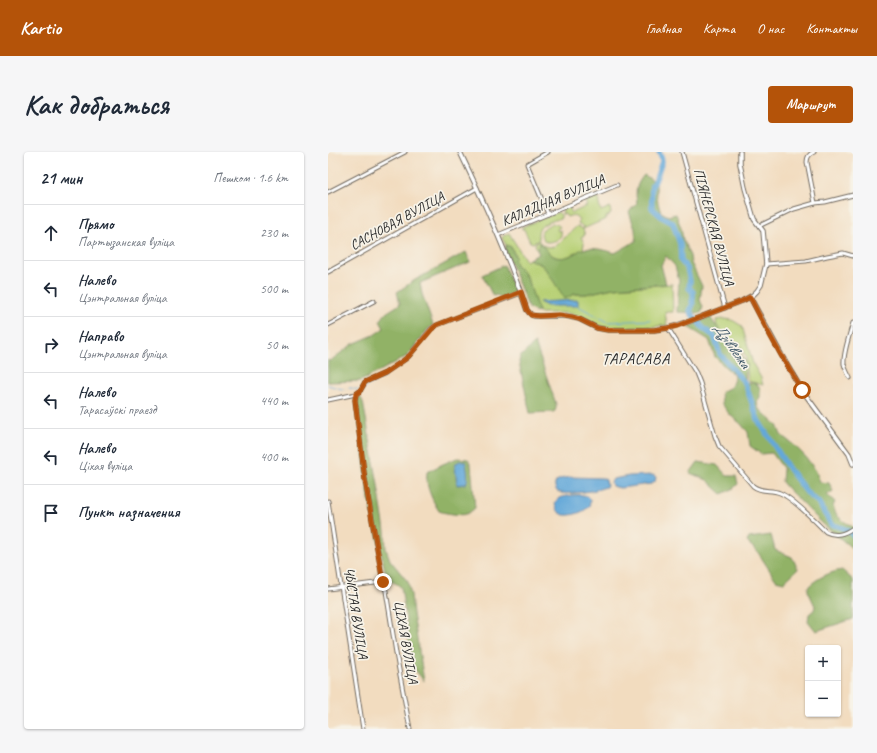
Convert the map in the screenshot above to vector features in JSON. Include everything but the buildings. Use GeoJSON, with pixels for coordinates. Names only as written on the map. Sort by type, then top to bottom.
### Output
{"type":"FeatureCollection","features":[{"type":"Feature","properties":{"kind":"street"},"geometry":{"type":"LineString","coordinates":[[328,192],[405,152]]}},
{"type":"Feature","properties":{"kind":"street"},"geometry":{"type":"LineString","coordinates":[[460,152],[498,235],[527,310],[531,315],[559,315],[572,317],[597,328],[608,330],[654,330],[668,328],[690,322],[725,308],[750,297],[757,291],[760,286],[766,264],[763,231],[754,219],[745,188],[740,164],[740,152]]}},
{"type":"Feature","properties":{"kind":"street"},"geometry":{"type":"LineString","coordinates":[[548,152],[527,164],[548,214]]}},
{"type":"Feature","properties":{"kind":"street","name":"ПІЯНЕРСКАЯ ВУЛІЦА"},"geometry":{"type":"LineString","coordinates":[[682,152],[725,308]]}},
{"type":"Feature","properties":{"kind":"street"},"geometry":{"type":"LineString","coordinates":[[814,152],[810,153],[807,159],[815,203]]}},
{"type":"Feature","properties":{"kind":"street","name":"КАЛЯДНАЯ ВУЛІЦА"},"geometry":{"type":"LineString","coordinates":[[498,235],[617,186]]}},
{"type":"Feature","properties":{"kind":"street","name":"САСНОВАЯ ВУЛІЦА"},"geometry":{"type":"LineString","coordinates":[[328,272],[477,188]]}},
{"type":"Feature","properties":{"kind":"street"},"geometry":{"type":"LineString","coordinates":[[759,226],[794,209],[853,195]]}},
{"type":"Feature","properties":{"kind":"street"},"geometry":{"type":"LineString","coordinates":[[766,264],[806,261],[843,253],[853,256]]}},
{"type":"Feature","properties":{"kind":"street"},"geometry":{"type":"LineString","coordinates":[[328,400],[356,394],[360,391],[365,382],[385,373],[409,356],[427,333],[437,325],[521,292]]}},
{"type":"Feature","properties":{"kind":"street"},"geometry":{"type":"LineString","coordinates":[[750,297],[790,372],[846,450],[853,464]]}},
{"type":"Feature","properties":{"kind":"street"},"geometry":{"type":"LineString","coordinates":[[328,325],[374,301]]}},
{"type":"Feature","properties":{"kind":"street"},"geometry":{"type":"LineString","coordinates":[[850,378],[844,364],[844,357],[853,323]]}},
{"type":"Feature","properties":{"kind":"street"},"geometry":{"type":"LineString","coordinates":[[668,328],[696,373],[719,446],[753,486],[762,491],[779,492],[784,495],[830,534],[834,535],[853,528]]}},
{"type":"Feature","properties":{"kind":"street","name":"ЦІХАЯ ВУЛІЦА"},"geometry":{"type":"LineString","coordinates":[[356,394],[355,400],[359,440],[365,480],[410,729]]}},
{"type":"Feature","properties":{"kind":"street","name":"ЧЫСТАЯ ВУЛІЦА"},"geometry":{"type":"LineString","coordinates":[[328,500],[363,729]]}},
{"type":"Feature","properties":{"kind":"street"},"geometry":{"type":"LineString","coordinates":[[328,590],[383,582]]}},
{"type":"Feature","properties":{"kind":"green space"},"geometry":{"type":"Polygon","coordinates":[[[644,175],[656,182],[657,197],[661,212],[668,216],[676,214],[691,263],[702,286],[700,300],[703,307],[701,313],[677,312],[679,281],[675,266],[666,256],[661,265],[666,284],[613,288],[586,294],[574,294],[565,299],[542,265],[529,259],[539,254],[537,250],[540,243],[550,254],[561,258],[587,248],[615,253],[636,241],[635,229],[629,212],[637,203],[637,188],[644,175]]]}},
{"type":"Feature","properties":{"kind":"green space"},"geometry":{"type":"Polygon","coordinates":[[[597,196],[600,202],[599,205],[601,211],[610,207],[611,214],[606,217],[606,219],[583,229],[584,227],[578,224],[579,221],[576,216],[567,217],[565,214],[562,214],[563,208],[569,207],[572,213],[587,206],[585,201],[597,196]]]}},
{"type":"Feature","properties":{"kind":"green space"},"geometry":{"type":"Polygon","coordinates":[[[558,212],[561,215],[561,218],[544,224],[539,230],[539,240],[533,243],[530,242],[522,227],[558,212]]]}},
{"type":"Feature","properties":{"kind":"green space"},"geometry":{"type":"Polygon","coordinates":[[[552,224],[560,227],[557,229],[558,231],[561,230],[561,236],[555,241],[546,242],[541,234],[543,229],[552,224]]]}},
{"type":"Feature","properties":{"kind":"green space"},"geometry":{"type":"Polygon","coordinates":[[[577,226],[583,229],[585,235],[581,237],[584,243],[583,249],[572,255],[560,258],[556,257],[548,253],[540,244],[537,250],[535,244],[539,241],[542,245],[551,247],[556,246],[577,226]]]}},
{"type":"Feature","properties":{"kind":"green space"},"geometry":{"type":"Polygon","coordinates":[[[509,233],[526,261],[529,259],[542,265],[574,294],[586,294],[613,288],[672,284],[673,312],[665,312],[667,325],[608,328],[596,325],[572,314],[540,313],[524,272],[516,265],[514,259],[516,258],[511,247],[506,245],[502,238],[509,233]]]}},
{"type":"Feature","properties":{"kind":"green space"},"geometry":{"type":"Polygon","coordinates":[[[506,245],[511,247],[516,258],[514,260],[516,265],[527,279],[539,311],[537,312],[529,309],[505,250],[506,245]]]}},
{"type":"Feature","properties":{"kind":"green space"},"geometry":{"type":"Polygon","coordinates":[[[466,252],[470,262],[420,283],[422,294],[433,325],[428,329],[407,356],[360,381],[328,382],[328,360],[330,361],[353,344],[374,335],[384,328],[380,321],[386,313],[400,304],[397,292],[415,280],[466,252]]]}},
{"type":"Feature","properties":{"kind":"green space"},"geometry":{"type":"Polygon","coordinates":[[[504,265],[515,292],[501,298],[497,295],[493,296],[482,275],[504,265]]]}},
{"type":"Feature","properties":{"kind":"green space"},"geometry":{"type":"Polygon","coordinates":[[[710,317],[717,327],[724,333],[727,343],[732,345],[739,344],[742,355],[748,365],[746,369],[745,383],[755,383],[760,387],[760,397],[757,402],[758,408],[777,425],[781,435],[805,456],[816,471],[820,482],[829,483],[833,491],[827,495],[835,502],[833,506],[836,514],[840,519],[853,527],[853,549],[822,523],[788,489],[782,482],[783,468],[772,453],[761,454],[750,446],[748,432],[730,415],[722,404],[721,392],[731,387],[735,376],[715,357],[709,340],[688,327],[710,317]]]}},
{"type":"Feature","properties":{"kind":"green space"},"geometry":{"type":"Polygon","coordinates":[[[716,320],[732,320],[742,326],[753,364],[761,378],[763,385],[748,381],[746,357],[738,342],[732,345],[724,333],[717,327],[716,320]]]}},
{"type":"Feature","properties":{"kind":"green space"},"geometry":{"type":"Polygon","coordinates":[[[535,343],[556,404],[555,411],[553,412],[530,413],[519,362],[520,357],[535,343]]]}},
{"type":"Feature","properties":{"kind":"green space"},"geometry":{"type":"Polygon","coordinates":[[[359,397],[363,402],[377,479],[385,531],[386,549],[390,560],[408,582],[424,681],[413,667],[401,587],[389,580],[386,575],[369,499],[356,401],[359,397]]]}},
{"type":"Feature","properties":{"kind":"green space"},"geometry":{"type":"Polygon","coordinates":[[[457,458],[468,459],[471,465],[475,508],[467,514],[462,515],[439,511],[427,482],[427,472],[457,458]]]}},
{"type":"Feature","properties":{"kind":"green space"},"geometry":{"type":"Polygon","coordinates":[[[698,462],[717,465],[727,476],[736,476],[738,484],[734,488],[722,494],[707,480],[690,473],[698,462]]]}},
{"type":"Feature","properties":{"kind":"green space"},"geometry":{"type":"Polygon","coordinates":[[[771,535],[775,550],[792,557],[798,569],[784,582],[776,580],[757,551],[747,542],[749,538],[771,535]]]}},
{"type":"Feature","properties":{"kind":"green space"},"geometry":{"type":"Polygon","coordinates":[[[842,570],[853,580],[853,619],[816,631],[808,621],[809,614],[814,610],[815,606],[808,591],[808,587],[824,576],[842,570]]]}},
{"type":"Feature","properties":{"kind":"water"},"geometry":{"type":"Polygon","coordinates":[[[578,300],[578,306],[547,306],[539,302],[578,300]]]}},
{"type":"Feature","properties":{"kind":"water"},"geometry":{"type":"Polygon","coordinates":[[[465,461],[467,479],[466,484],[457,485],[455,466],[456,463],[465,461]]]}},
{"type":"Feature","properties":{"kind":"water"},"geometry":{"type":"Polygon","coordinates":[[[653,475],[656,477],[655,482],[651,484],[620,488],[612,486],[611,482],[613,479],[629,476],[653,475]]]}},
{"type":"Feature","properties":{"kind":"water"},"geometry":{"type":"Polygon","coordinates":[[[572,477],[603,478],[606,480],[607,485],[606,487],[594,490],[560,493],[555,487],[556,482],[560,479],[572,477]]]}},
{"type":"Feature","properties":{"kind":"water"},"geometry":{"type":"Polygon","coordinates":[[[573,495],[587,496],[590,500],[589,506],[581,512],[563,515],[557,509],[555,504],[556,501],[561,497],[573,495]]]}},
{"type":"Feature","properties":{"kind":"waterway","name":"Дзівівелка"},"geometry":{"type":"LineString","coordinates":[[659,152],[662,161],[654,184],[652,185],[652,208],[662,217],[673,223],[680,244],[681,261],[687,268],[690,281],[689,288],[693,292],[691,313],[704,329],[714,336],[720,354],[745,383],[758,420],[789,469],[808,494],[818,502],[831,524],[845,529],[853,535]]}},
{"type":"Feature","properties":{"kind":"waterway"},"geometry":{"type":"LineString","coordinates":[[578,306],[608,322],[650,320]]}},
{"type":"Feature","properties":{"kind":"waterway"},"geometry":{"type":"LineString","coordinates":[[361,391],[367,386],[385,377]]}},
{"type":"Feature","properties":{"kind":"waterway"},"geometry":{"type":"LineString","coordinates":[[328,385],[342,389],[351,388],[358,390]]}},
{"type":"Feature","properties":{"kind":"district","name":"ТАРАСАВА"},"geometry":{"type":"Point","coordinates":[636,359]}},
{"type":"Feature","properties":{"kind":"route"},"geometry":{"type":"LineString","coordinates":[[383,582],[365,480],[356,412],[356,394],[360,391],[365,382],[385,373],[409,356],[427,333],[437,325],[521,292],[527,310],[531,315],[559,315],[572,317],[602,330],[654,330],[668,328],[690,322],[750,297],[802,390]]}}]}
